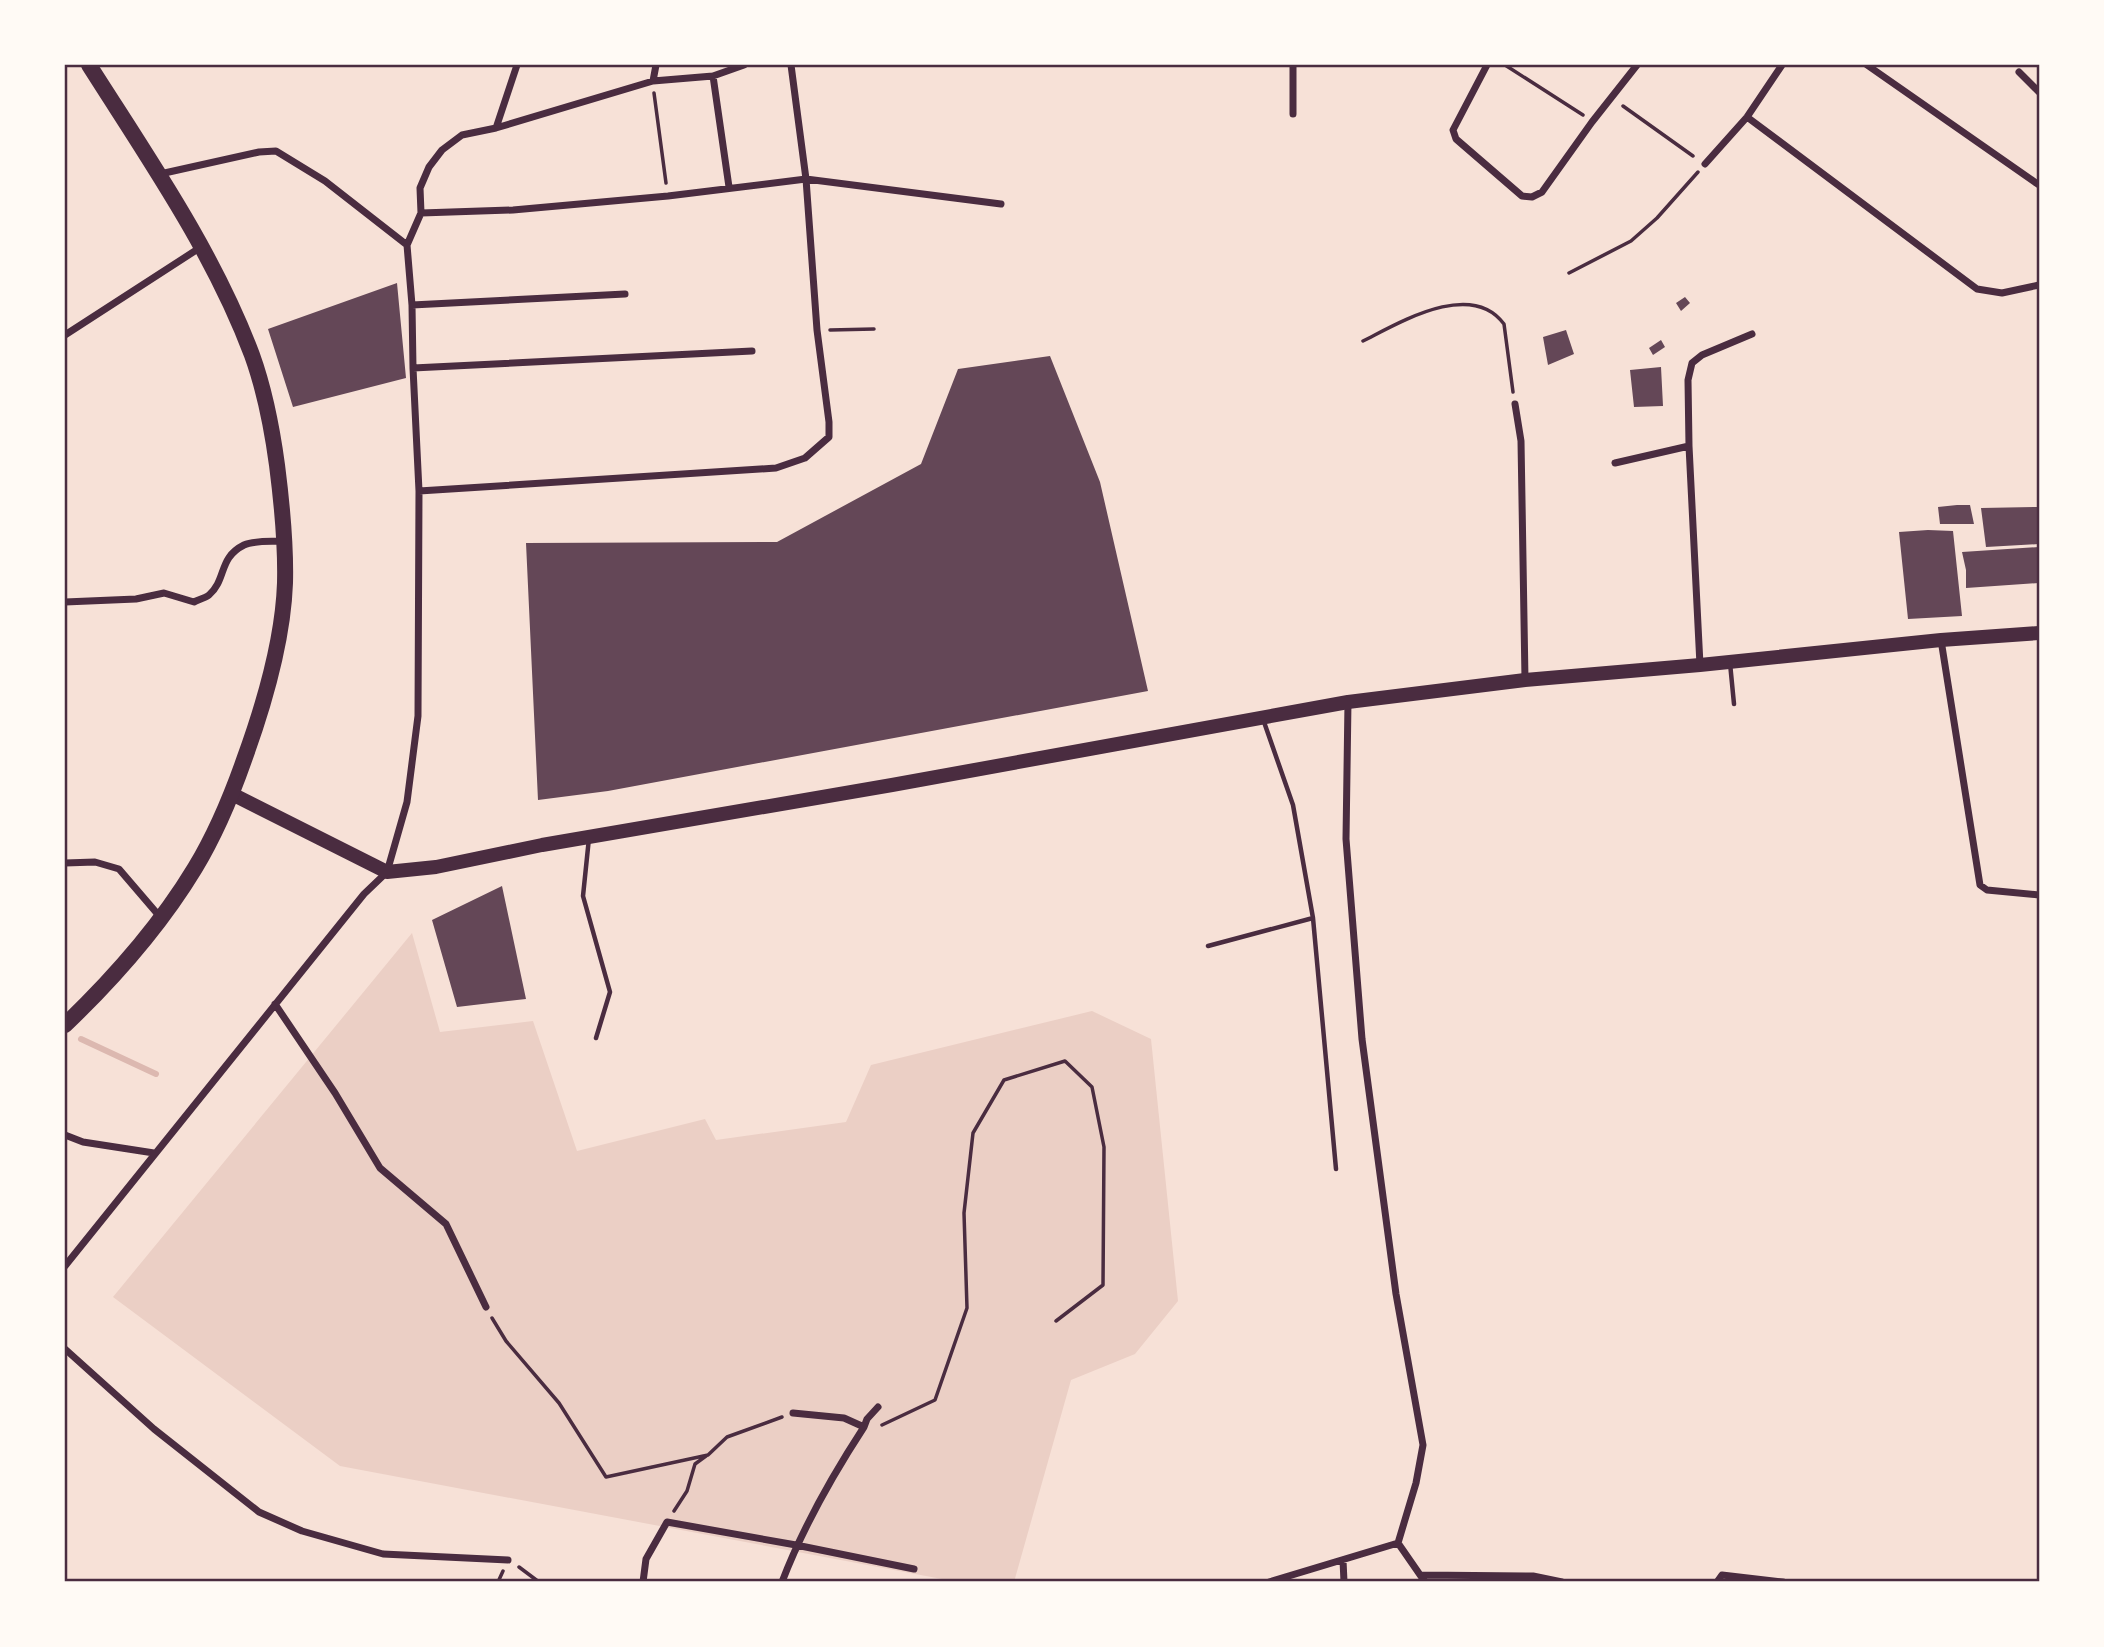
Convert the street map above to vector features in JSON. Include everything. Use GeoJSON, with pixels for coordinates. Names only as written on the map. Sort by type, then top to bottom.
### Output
{"type":"FeatureCollection","features":[{"type":"Feature","properties":{"kind":"highway"},"geometry":{"type":"LineString","coordinates":[[65,1025],[99,993],[161,918],[196,867],[232,794],[259,717],[277,648],[285,586],[285,541],[271,419],[253,357],[201,247],[89,65]]}},
{"type":"Feature","properties":{"kind":"main road"},"geometry":{"type":"LineString","coordinates":[[232,794],[387,872],[436,867],[541,845],[892,785],[1348,702],[1525,680],[2039,633]]}},
{"type":"Feature","properties":{"kind":"street"},"geometry":{"type":"LineString","coordinates":[[101,65],[104,88]]}},
{"type":"Feature","properties":{"kind":"street"},"geometry":{"type":"LineString","coordinates":[[496,128],[517,65]]}},
{"type":"Feature","properties":{"kind":"street"},"geometry":{"type":"LineString","coordinates":[[653,81],[656,65]]}},
{"type":"Feature","properties":{"kind":"street"},"geometry":{"type":"LineString","coordinates":[[65,1266],[364,894],[387,872],[407,802],[418,716],[419,491],[407,245],[421,213],[420,188],[429,167],[442,150],[462,135],[496,128],[653,81],[713,76],[744,65]]}},
{"type":"Feature","properties":{"kind":"street"},"geometry":{"type":"LineString","coordinates":[[419,491],[776,468],[805,458],[824,443],[829,437],[829,422],[817,330],[806,179],[791,65]]}},
{"type":"Feature","properties":{"kind":"street"},"geometry":{"type":"LineString","coordinates":[[1293,65],[1293,114]]}},
{"type":"Feature","properties":{"kind":"street"},"geometry":{"type":"LineString","coordinates":[[1487,65],[1454,130],[1456,139],[1522,196],[1532,197],[1542,192],[1592,121],[1637,65]]}},
{"type":"Feature","properties":{"kind":"street"},"geometry":{"type":"LineString","coordinates":[[1705,164],[1747,117],[1782,65]]}},
{"type":"Feature","properties":{"kind":"street"},"geometry":{"type":"LineString","coordinates":[[1867,65],[2039,186]]}},
{"type":"Feature","properties":{"kind":"street"},"geometry":{"type":"LineString","coordinates":[[2018,72],[2039,92]]}},
{"type":"Feature","properties":{"kind":"street"},"geometry":{"type":"LineString","coordinates":[[713,76],[729,187]]}},
{"type":"Feature","properties":{"kind":"street"},"geometry":{"type":"LineString","coordinates":[[1747,117],[1977,289],[2002,293],[2039,285]]}},
{"type":"Feature","properties":{"kind":"street"},"geometry":{"type":"LineString","coordinates":[[158,174],[259,152],[276,151],[325,181],[407,245]]}},
{"type":"Feature","properties":{"kind":"street"},"geometry":{"type":"LineString","coordinates":[[421,213],[513,210],[668,196],[806,179],[1001,204]]}},
{"type":"Feature","properties":{"kind":"street"},"geometry":{"type":"LineString","coordinates":[[65,335],[201,247]]}},
{"type":"Feature","properties":{"kind":"street"},"geometry":{"type":"LineString","coordinates":[[412,306],[625,294]]}},
{"type":"Feature","properties":{"kind":"street"},"geometry":{"type":"LineString","coordinates":[[1700,665],[1688,380],[1692,363],[1702,355],[1752,334]]}},
{"type":"Feature","properties":{"kind":"street"},"geometry":{"type":"LineString","coordinates":[[413,368],[751,351]]}},
{"type":"Feature","properties":{"kind":"street"},"geometry":{"type":"LineString","coordinates":[[1515,404],[1521,441],[1525,680]]}},
{"type":"Feature","properties":{"kind":"street"},"geometry":{"type":"LineString","coordinates":[[1615,463],[1689,446]]}},
{"type":"Feature","properties":{"kind":"street"},"geometry":{"type":"LineString","coordinates":[[65,602],[136,599],[164,593],[194,602],[209,595],[219,581],[228,556],[244,545],[253,542],[285,541]]}},
{"type":"Feature","properties":{"kind":"street"},"geometry":{"type":"LineString","coordinates":[[1941,640],[1980,885],[1987,890],[2039,895]]}},
{"type":"Feature","properties":{"kind":"street"},"geometry":{"type":"LineString","coordinates":[[1348,702],[1346,839],[1362,1039],[1396,1294],[1423,1445],[1416,1483],[1398,1543]]}},
{"type":"Feature","properties":{"kind":"street"},"geometry":{"type":"LineString","coordinates":[[65,863],[95,862],[119,869],[161,918]]}},
{"type":"Feature","properties":{"kind":"street"},"geometry":{"type":"LineString","coordinates":[[275,1004],[335,1093],[380,1168],[446,1224],[486,1307]]}},
{"type":"Feature","properties":{"kind":"street"},"geometry":{"type":"LineString","coordinates":[[65,1135],[83,1142],[154,1153]]}},
{"type":"Feature","properties":{"kind":"street"},"geometry":{"type":"LineString","coordinates":[[65,1349],[154,1429],[259,1512],[302,1531],[383,1554],[508,1560]]}},
{"type":"Feature","properties":{"kind":"street"},"geometry":{"type":"LineString","coordinates":[[782,1582],[796,1545],[836,1470],[867,1419],[878,1407]]}},
{"type":"Feature","properties":{"kind":"street"},"geometry":{"type":"LineString","coordinates":[[793,1413],[844,1418],[864,1427]]}},
{"type":"Feature","properties":{"kind":"street"},"geometry":{"type":"LineString","coordinates":[[643,1582],[646,1559],[667,1522],[914,1569]]}},
{"type":"Feature","properties":{"kind":"street"},"geometry":{"type":"LineString","coordinates":[[1269,1582],[1398,1543]]}},
{"type":"Feature","properties":{"kind":"street"},"geometry":{"type":"LineString","coordinates":[[1398,1543],[1423,1578],[1533,1576],[1562,1582]]}},
{"type":"Feature","properties":{"kind":"street"},"geometry":{"type":"LineString","coordinates":[[1343,1560],[1344,1582]]}},
{"type":"Feature","properties":{"kind":"street"},"geometry":{"type":"LineString","coordinates":[[1717,1582],[1722,1575],[1783,1582]]}},
{"type":"Feature","properties":{"kind":"lane"},"geometry":{"type":"LineString","coordinates":[[1730,662],[1734,704]]}},
{"type":"Feature","properties":{"kind":"lane"},"geometry":{"type":"LineString","coordinates":[[1262,718],[1293,805],[1313,918],[1336,1169]]}},
{"type":"Feature","properties":{"kind":"lane"},"geometry":{"type":"LineString","coordinates":[[589,837],[583,896],[610,992],[596,1038]]}},
{"type":"Feature","properties":{"kind":"lane"},"geometry":{"type":"LineString","coordinates":[[1208,946],[1313,918]]}},
{"type":"Feature","properties":{"kind":"path"},"geometry":{"type":"LineString","coordinates":[[1506,65],[1592,121]]}},
{"type":"Feature","properties":{"kind":"path"},"geometry":{"type":"LineString","coordinates":[[653,81],[668,196]]}},
{"type":"Feature","properties":{"kind":"path"},"geometry":{"type":"LineString","coordinates":[[1569,273],[1631,241],[1657,218],[1705,164],[1612,98]]}},
{"type":"Feature","properties":{"kind":"path"},"geometry":{"type":"LineString","coordinates":[[1363,341],[1443,305],[1467,304],[1485,310],[1497,315],[1504,324],[1515,404]]}},
{"type":"Feature","properties":{"kind":"path"},"geometry":{"type":"LineString","coordinates":[[817,330],[874,329]]}},
{"type":"Feature","properties":{"kind":"path"},"geometry":{"type":"LineString","coordinates":[[864,1427],[867,1432],[935,1400],[968,1308],[964,1213],[973,1133],[1004,1080],[1065,1061],[1092,1087],[1104,1147],[1103,1285],[1056,1321]]}},
{"type":"Feature","properties":{"kind":"path"},"geometry":{"type":"LineString","coordinates":[[486,1307],[506,1341],[559,1403],[606,1477],[708,1455]]}},
{"type":"Feature","properties":{"kind":"path"},"geometry":{"type":"LineString","coordinates":[[667,1522],[687,1491],[695,1464],[727,1437],[793,1413]]}},
{"type":"Feature","properties":{"kind":"path"},"geometry":{"type":"LineString","coordinates":[[508,1560],[539,1582]]}},
{"type":"Feature","properties":{"kind":"shaded area"},"geometry":{"type":"Polygon","coordinates":[[[412,933],[440,1032],[533,1021],[577,1151],[705,1119],[716,1140],[846,1122],[871,1065],[1092,1011],[1151,1039],[1178,1301],[1135,1354],[1071,1380],[1014,1582],[958,1582],[340,1466],[113,1297],[412,933]]]}},
{"type":"Feature","properties":{"kind":"building"},"geometry":{"type":"Polygon","coordinates":[[[397,283],[406,378],[293,407],[268,329],[397,283]]]}},
{"type":"Feature","properties":{"kind":"building"},"geometry":{"type":"Polygon","coordinates":[[[1685,297],[1690,303],[1681,311],[1676,303],[1685,297]]]}},
{"type":"Feature","properties":{"kind":"building"},"geometry":{"type":"Polygon","coordinates":[[[1566,330],[1574,354],[1548,365],[1543,337],[1566,330]]]}},
{"type":"Feature","properties":{"kind":"building"},"geometry":{"type":"Polygon","coordinates":[[[1661,340],[1665,347],[1653,355],[1649,348],[1661,340]]]}},
{"type":"Feature","properties":{"kind":"building"},"geometry":{"type":"Polygon","coordinates":[[[1050,356],[1100,482],[1148,691],[608,791],[538,800],[526,543],[777,542],[921,464],[958,369],[1050,356]]]}},
{"type":"Feature","properties":{"kind":"building"},"geometry":{"type":"Polygon","coordinates":[[[1661,367],[1663,406],[1634,407],[1630,370],[1661,367]]]}},
{"type":"Feature","properties":{"kind":"building"},"geometry":{"type":"Polygon","coordinates":[[[1970,505],[1974,524],[1940,524],[1938,507],[1970,505]]]}},
{"type":"Feature","properties":{"kind":"building"},"geometry":{"type":"Polygon","coordinates":[[[2039,507],[2039,544],[1986,547],[1981,508],[2039,507]]]}},
{"type":"Feature","properties":{"kind":"building"},"geometry":{"type":"Polygon","coordinates":[[[1953,531],[1962,616],[1908,619],[1899,532],[1953,531]]]}},
{"type":"Feature","properties":{"kind":"building"},"geometry":{"type":"Polygon","coordinates":[[[2039,547],[2039,583],[1966,588],[1962,552],[2039,547]]]}},
{"type":"Feature","properties":{"kind":"building"},"geometry":{"type":"Polygon","coordinates":[[[502,886],[526,999],[457,1007],[432,920],[502,886]]]}},
{"type":"Feature","properties":{"kind":"waterway"},"geometry":{"type":"LineString","coordinates":[[81,1039],[156,1074]]}}]}
